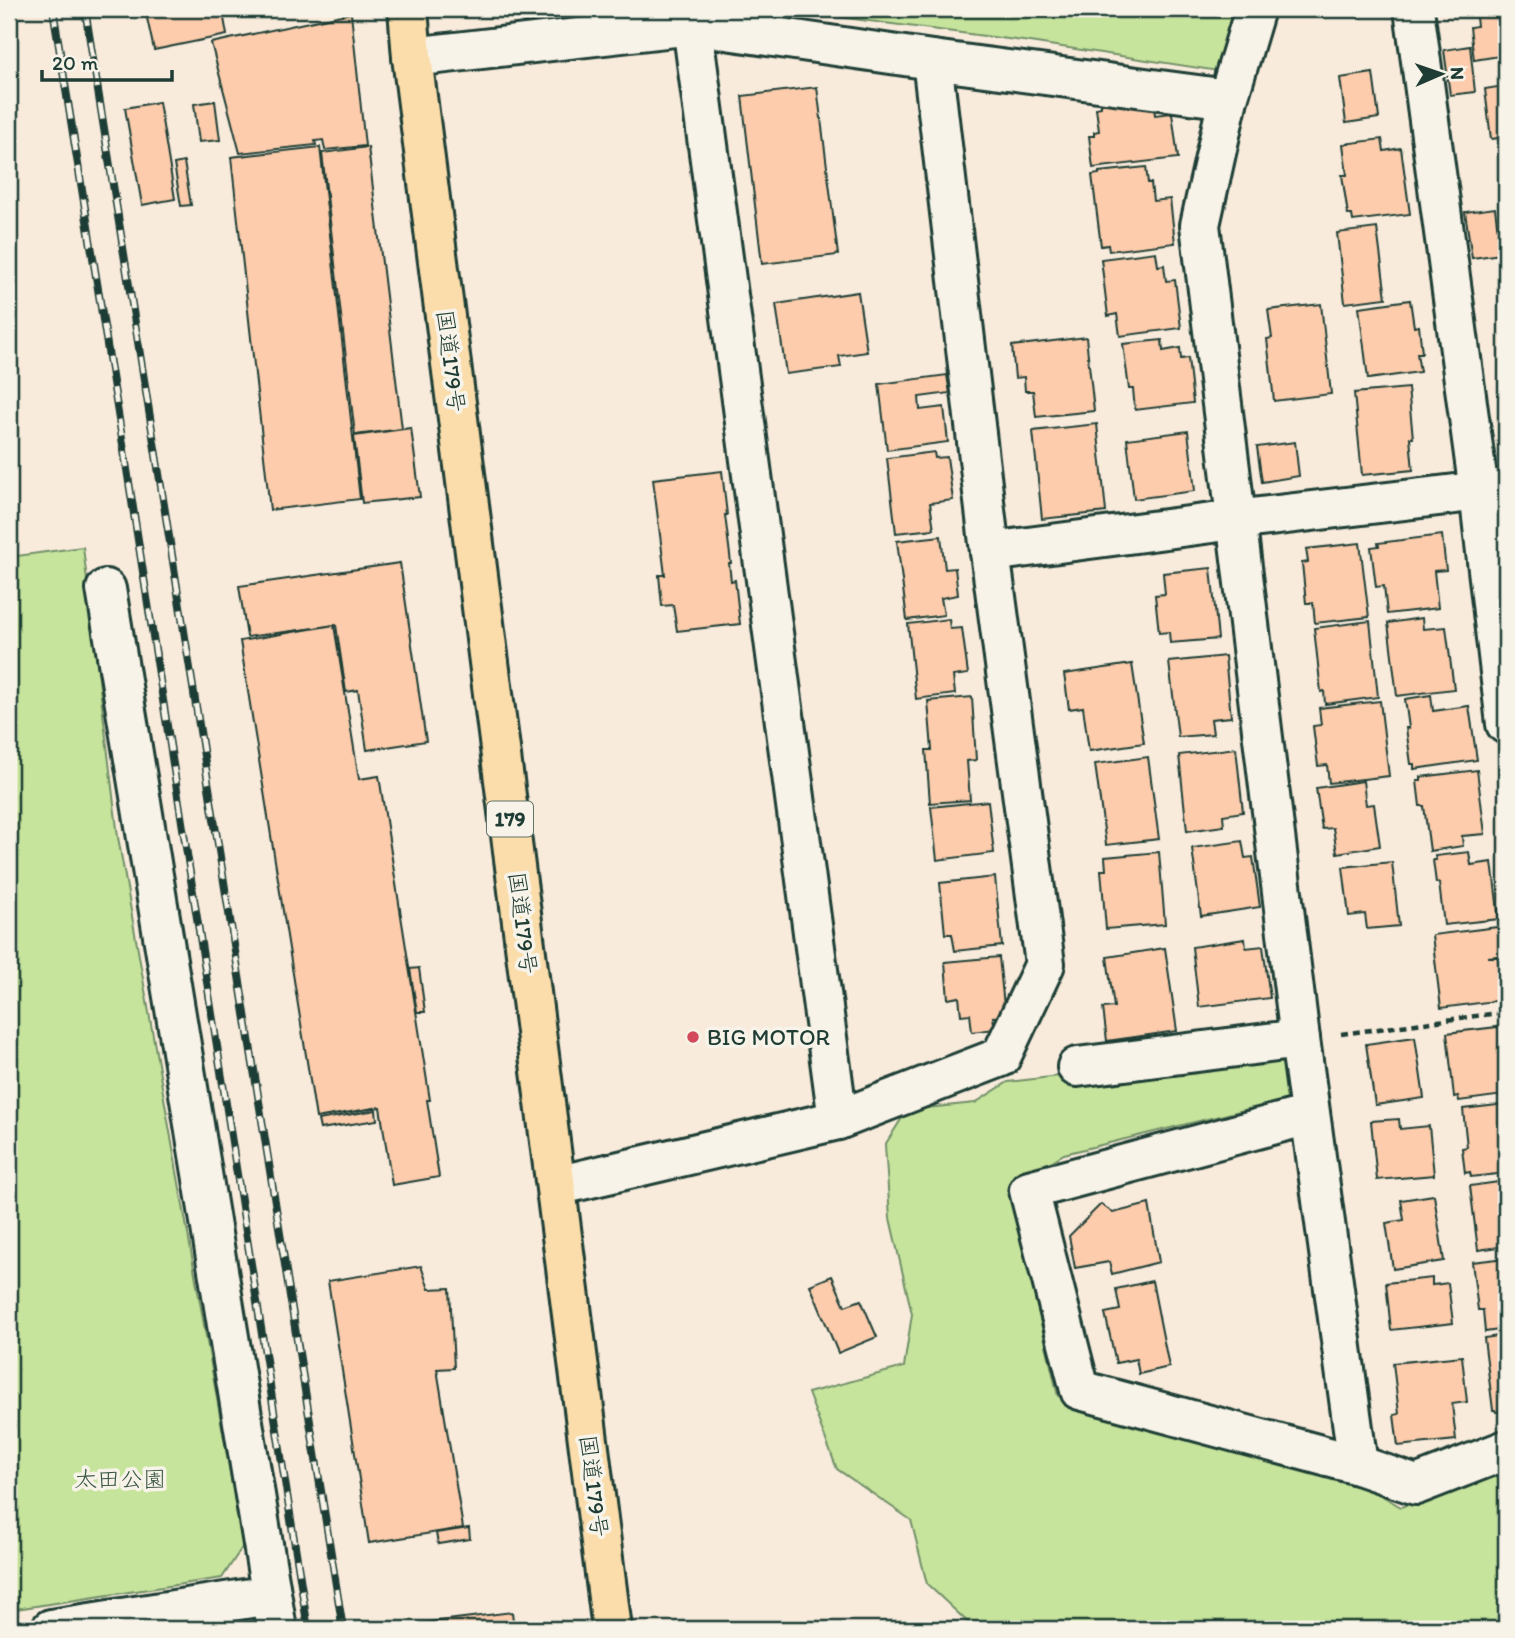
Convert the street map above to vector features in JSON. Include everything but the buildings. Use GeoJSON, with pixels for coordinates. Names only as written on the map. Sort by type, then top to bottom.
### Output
{"type":"FeatureCollection","features":[{"type":"Feature","properties":{"kind":"highway","name":"国道179号"},"geometry":{"type":"LineString","coordinates":[[408,9],[612,1629]]}},
{"type":"Feature","properties":{"kind":"street"},"geometry":{"type":"LineString","coordinates":[[1255,9],[1228,99],[1200,225],[1300,1040],[1358,1465]]}},
{"type":"Feature","properties":{"kind":"street"},"geometry":{"type":"LineString","coordinates":[[1414,9],[1492,490],[1506,724]]}},
{"type":"Feature","properties":{"kind":"street"},"geometry":{"type":"LineString","coordinates":[[692,24],[838,1120]]}},
{"type":"Feature","properties":{"kind":"street"},"geometry":{"type":"LineString","coordinates":[[412,57],[692,24],[932,60],[1228,99]]}},
{"type":"Feature","properties":{"kind":"street"},"geometry":{"type":"LineString","coordinates":[[556,1186],[838,1120],[1001,1057],[1045,964],[990,552],[932,60]]}},
{"type":"Feature","properties":{"kind":"street"},"geometry":{"type":"LineString","coordinates":[[990,552],[1492,490]]}},
{"type":"Feature","properties":{"kind":"street"},"geometry":{"type":"LineString","coordinates":[[51,1629],[274,1612],[106,589]]}},
{"type":"Feature","properties":{"kind":"street"},"geometry":{"type":"LineString","coordinates":[[1077,1067],[1300,1040]]}},
{"type":"Feature","properties":{"kind":"street"},"geometry":{"type":"LineString","coordinates":[[1310,1115],[1029,1190],[1080,1390],[1358,1465],[1416,1485],[1506,1450]]}},
{"type":"Feature","properties":{"kind":"path"},"geometry":{"type":"LineString","coordinates":[[1300,1040],[1506,1012]]}},
{"type":"Feature","properties":{"kind":"green space"},"geometry":{"type":"Polygon","coordinates":[[[806,9],[1237,9],[1218,71],[1023,41],[846,18],[806,9]]]}},
{"type":"Feature","properties":{"kind":"green space","name":"太田公園"},"geometry":{"type":"Polygon","coordinates":[[[83,547],[118,837],[243,1546],[222,1578],[9,1610],[9,557],[83,547]]]}},
{"type":"Feature","properties":{"kind":"green space"},"geometry":{"type":"Polygon","coordinates":[[[1291,1049],[1289,1099],[1064,1154],[1009,1187],[1058,1396],[1357,1481],[1401,1507],[1506,1468],[1506,1629],[975,1629],[927,1584],[911,1520],[837,1469],[808,1393],[904,1367],[912,1314],[890,1218],[885,1145],[907,1110],[975,1103],[1008,1082],[1291,1049]]]}},
{"type":"Feature","properties":{"kind":"railway"},"geometry":{"type":"LineString","coordinates":[[53,9],[308,1629]]}},
{"type":"Feature","properties":{"kind":"railway"},"geometry":{"type":"LineString","coordinates":[[85,9],[343,1629]]}},
{"type":"Feature","properties":{"kind":"place","name":"BIG MOTOR"},"geometry":{"type":"Point","coordinates":[693,1037]}}]}
